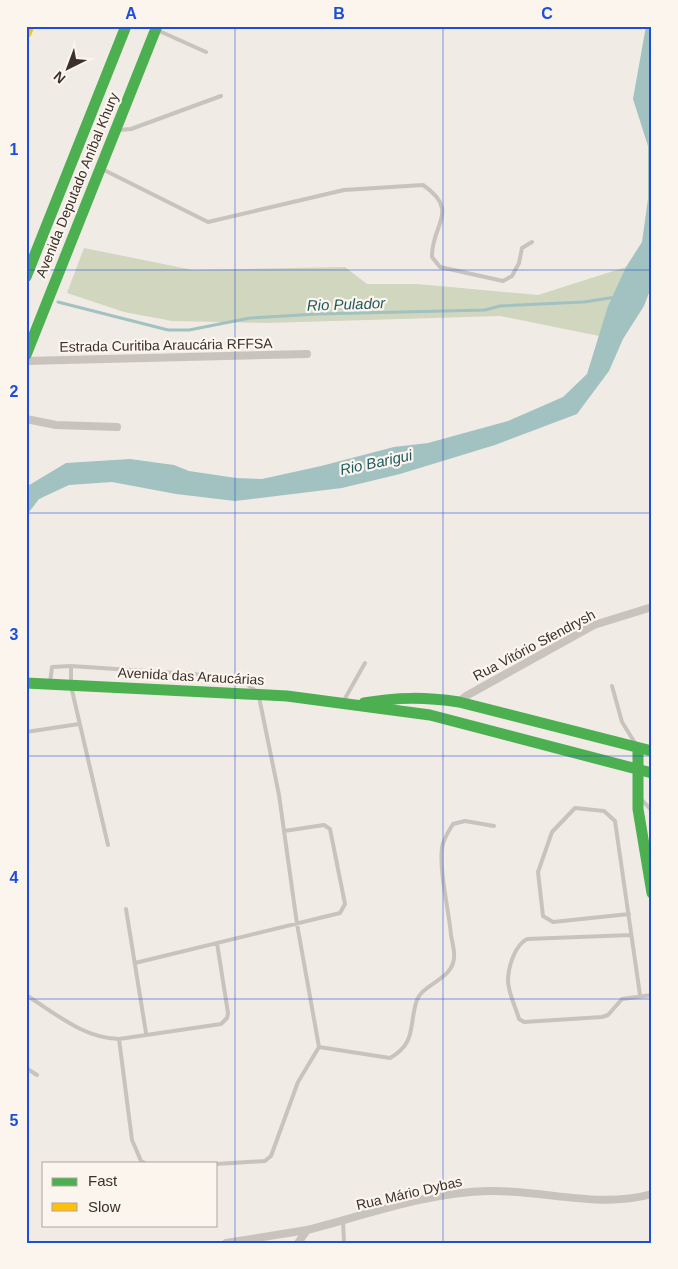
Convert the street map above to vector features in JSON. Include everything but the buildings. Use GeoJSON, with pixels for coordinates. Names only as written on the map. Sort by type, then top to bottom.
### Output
{"type":"FeatureCollection","features":[{"type":"Feature","properties":{"kind":"main road"},"geometry":{"type":"LineString","coordinates":[[26,34],[29,26]]}},
{"type":"Feature","properties":{"kind":"main road","name":"Avenida Deputado Aníbal Khury"},"geometry":{"type":"LineString","coordinates":[[26,277],[126,26]]}},
{"type":"Feature","properties":{"kind":"main road","name":"Avenida Deputado Aníbal Khury"},"geometry":{"type":"LineString","coordinates":[[26,355],[156,28]]}},
{"type":"Feature","properties":{"kind":"main road","name":"Avenida das Araucárias"},"geometry":{"type":"LineString","coordinates":[[26,683],[258,694],[430,715],[652,773]]}},
{"type":"Feature","properties":{"kind":"main road","name":"Avenida das Araucárias"},"geometry":{"type":"LineString","coordinates":[[348,704],[427,696],[459,702],[652,751]]}},
{"type":"Feature","properties":{"kind":"main road"},"geometry":{"type":"LineString","coordinates":[[430,715],[459,702]]}},
{"type":"Feature","properties":{"kind":"main road"},"geometry":{"type":"LineString","coordinates":[[638,748],[638,795],[652,893]]}},
{"type":"Feature","properties":{"kind":"street","name":"Estrada Curitiba Araucária RFFSA"},"geometry":{"type":"LineString","coordinates":[[26,361],[307,354]]}},
{"type":"Feature","properties":{"kind":"street"},"geometry":{"type":"LineString","coordinates":[[26,419],[56,425],[117,427]]}},
{"type":"Feature","properties":{"kind":"street","name":"Rua Vitório Sfendrysh"},"geometry":{"type":"LineString","coordinates":[[459,702],[466,696],[594,625],[652,607]]}},
{"type":"Feature","properties":{"kind":"street","name":"Rua Mário Dybas"},"geometry":{"type":"LineString","coordinates":[[226,1243],[308,1230],[407,1204],[469,1192],[514,1192],[584,1200],[614,1200],[652,1194]]}},
{"type":"Feature","properties":{"kind":"street"},"geometry":{"type":"LineString","coordinates":[[298,1243],[308,1230]]}},
{"type":"Feature","properties":{"kind":"lane"},"geometry":{"type":"LineString","coordinates":[[156,28],[206,52]]}},
{"type":"Feature","properties":{"kind":"lane"},"geometry":{"type":"LineString","coordinates":[[116,130],[131,129],[221,96]]}},
{"type":"Feature","properties":{"kind":"lane"},"geometry":{"type":"LineString","coordinates":[[100,168],[208,222],[344,190],[423,184],[433,192],[441,203],[443,219],[434,239],[432,257],[440,267],[493,280],[503,280],[512,276],[519,263],[522,248],[532,242]]}},
{"type":"Feature","properties":{"kind":"lane"},"geometry":{"type":"LineString","coordinates":[[348,704],[365,662]]}},
{"type":"Feature","properties":{"kind":"lane"},"geometry":{"type":"LineString","coordinates":[[71,666],[71,686],[108,845]]}},
{"type":"Feature","properties":{"kind":"lane"},"geometry":{"type":"LineString","coordinates":[[50,685],[52,667],[71,666],[237,678],[251,686],[258,694],[284,831],[297,924],[319,1047],[295,1089],[271,1156],[265,1161],[218,1164]]}},
{"type":"Feature","properties":{"kind":"lane"},"geometry":{"type":"LineString","coordinates":[[612,686],[622,722],[638,748]]}},
{"type":"Feature","properties":{"kind":"lane"},"geometry":{"type":"LineString","coordinates":[[26,732],[79,724]]}},
{"type":"Feature","properties":{"kind":"lane"},"geometry":{"type":"LineString","coordinates":[[638,795],[652,811]]}},
{"type":"Feature","properties":{"kind":"lane"},"geometry":{"type":"LineString","coordinates":[[628,914],[553,922],[542,916],[538,872],[552,832],[575,808],[604,810],[615,821],[640,995]]}},
{"type":"Feature","properties":{"kind":"lane"},"geometry":{"type":"LineString","coordinates":[[319,1047],[378,1058],[390,1058],[405,1046],[410,1036],[416,1002],[420,994],[442,978],[454,958],[443,866],[442,848],[446,835],[454,824],[465,821],[494,826]]}},
{"type":"Feature","properties":{"kind":"lane"},"geometry":{"type":"LineString","coordinates":[[135,963],[340,913],[345,904],[330,829],[324,825],[284,831]]}},
{"type":"Feature","properties":{"kind":"lane"},"geometry":{"type":"LineString","coordinates":[[126,909],[146,1034]]}},
{"type":"Feature","properties":{"kind":"lane"},"geometry":{"type":"LineString","coordinates":[[631,935],[527,939],[518,947],[508,981],[520,1019],[524,1022],[602,1017],[608,1015],[622,999],[652,994]]}},
{"type":"Feature","properties":{"kind":"lane"},"geometry":{"type":"LineString","coordinates":[[26,995],[88,1034],[102,1039],[119,1039],[221,1024],[227,1018],[217,943]]}},
{"type":"Feature","properties":{"kind":"lane"},"geometry":{"type":"LineString","coordinates":[[119,1039],[132,1140],[143,1162]]}},
{"type":"Feature","properties":{"kind":"lane"},"geometry":{"type":"LineString","coordinates":[[26,1068],[37,1075]]}},
{"type":"Feature","properties":{"kind":"lane"},"geometry":{"type":"LineString","coordinates":[[343,1221],[344,1243]]}},
{"type":"Feature","properties":{"kind":"green space"},"geometry":{"type":"Polygon","coordinates":[[[84,248],[193,270],[345,267],[367,284],[417,284],[538,295],[626,267],[599,336],[500,316],[266,323],[172,321],[124,312],[67,293],[84,248]]]}},
{"type":"Feature","properties":{"kind":"water","name":"Rio Barigui"},"geometry":{"type":"Polygon","coordinates":[[[646,26],[652,26],[652,285],[644,306],[623,339],[609,371],[577,414],[495,445],[400,474],[342,488],[235,501],[176,494],[112,482],[69,485],[39,499],[26,516],[26,487],[66,463],[130,459],[174,465],[189,471],[236,478],[262,479],[394,447],[428,443],[508,421],[563,397],[587,374],[608,306],[626,267],[642,242],[648,199],[648,146],[633,99],[646,26]]]}},
{"type":"Feature","properties":{"kind":"waterway","name":"Rio Pulador"},"geometry":{"type":"LineString","coordinates":[[58,302],[168,330],[189,330],[250,318],[318,314],[485,310],[500,306],[584,302],[616,297]]}},
{"type":"Feature","properties":{"kind":"traffic: fast"},"geometry":{"type":"LineString","coordinates":[[26,277],[126,26]]}},
{"type":"Feature","properties":{"kind":"traffic: fast"},"geometry":{"type":"LineString","coordinates":[[26,355],[157,26]]}},
{"type":"Feature","properties":{"kind":"traffic: fast"},"geometry":{"type":"LineString","coordinates":[[26,683],[287,696],[430,715],[652,773]]}},
{"type":"Feature","properties":{"kind":"traffic: fast"},"geometry":{"type":"LineString","coordinates":[[364,703],[411,698],[459,702],[652,751]]}},
{"type":"Feature","properties":{"kind":"traffic: fast"},"geometry":{"type":"LineString","coordinates":[[638,748],[638,809],[652,893]]}},
{"type":"Feature","properties":{"kind":"traffic: slow"},"geometry":{"type":"LineString","coordinates":[[26,33],[29,26]]}}]}
